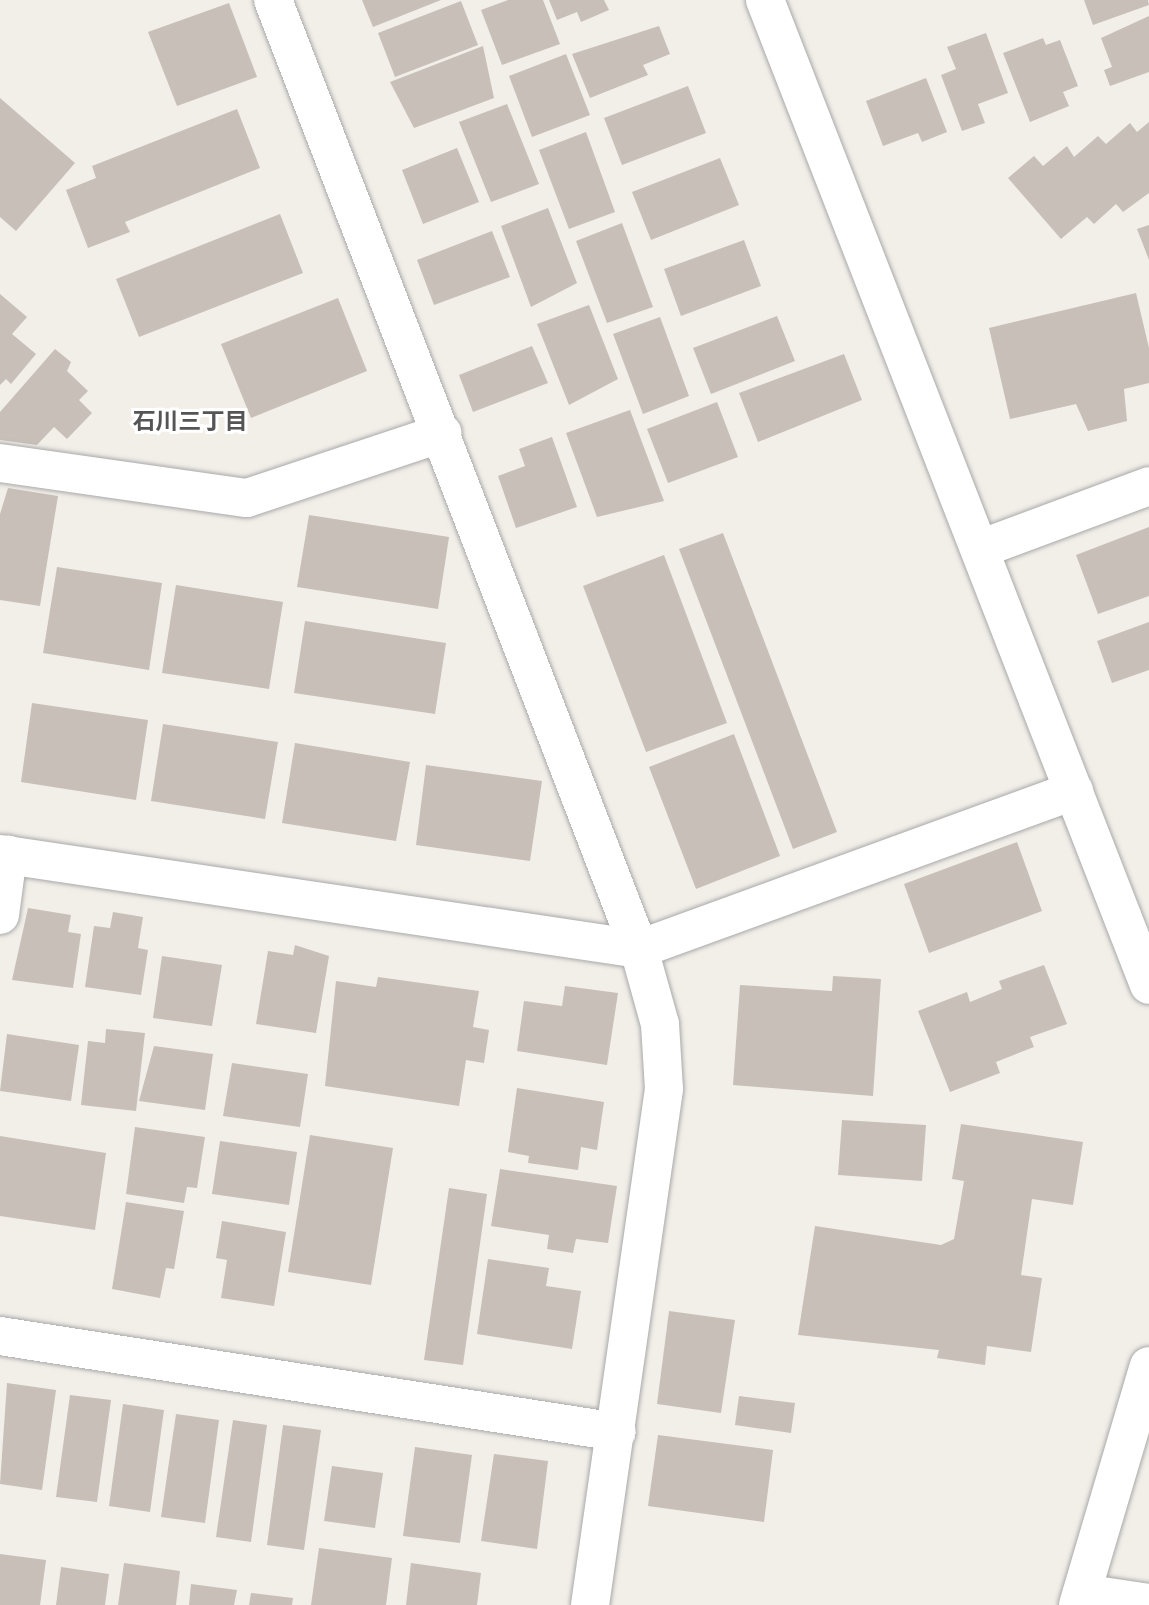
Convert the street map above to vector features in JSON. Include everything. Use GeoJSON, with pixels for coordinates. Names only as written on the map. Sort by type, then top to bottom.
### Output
{"type":"FeatureCollection","features":[{"type":"Feature","properties":{"kind":"street"},"geometry":{"type":"LineString","coordinates":[[273,0],[639,949],[660,1024],[664,1089],[617,1432],[590,1605]]}},
{"type":"Feature","properties":{"kind":"street"},"geometry":{"type":"LineString","coordinates":[[765,0],[1149,985]]}},
{"type":"Feature","properties":{"kind":"street"},"geometry":{"type":"LineString","coordinates":[[0,463],[247,498],[442,433]]}},
{"type":"Feature","properties":{"kind":"street"},"geometry":{"type":"LineString","coordinates":[[980,549],[1149,486]]}},
{"type":"Feature","properties":{"kind":"street"},"geometry":{"type":"LineString","coordinates":[[0,915],[4,855],[639,949],[1073,790]]}},
{"type":"Feature","properties":{"kind":"street"},"geometry":{"type":"LineString","coordinates":[[0,1336],[617,1432]]}},
{"type":"Feature","properties":{"kind":"street"},"geometry":{"type":"LineString","coordinates":[[1149,1366],[1080,1599],[1149,1603]]}},
{"type":"Feature","properties":{"kind":"building"},"geometry":{"type":"Polygon","coordinates":[[[362,0],[441,0],[373,27],[362,0]]]}},
{"type":"Feature","properties":{"kind":"building"},"geometry":{"type":"Polygon","coordinates":[[[508,0],[543,0],[560,44],[502,65],[481,10],[508,0]]]}},
{"type":"Feature","properties":{"kind":"building"},"geometry":{"type":"Polygon","coordinates":[[[549,0],[604,0],[609,10],[581,22],[577,12],[557,20],[549,0]]]}},
{"type":"Feature","properties":{"kind":"building"},"geometry":{"type":"Polygon","coordinates":[[[1084,0],[1148,0],[1149,5],[1093,25],[1084,0]]]}},
{"type":"Feature","properties":{"kind":"building"},"geometry":{"type":"Polygon","coordinates":[[[461,1],[478,45],[395,77],[378,33],[461,1]]]}},
{"type":"Feature","properties":{"kind":"building"},"geometry":{"type":"Polygon","coordinates":[[[229,3],[257,77],[177,106],[148,32],[229,3]]]}},
{"type":"Feature","properties":{"kind":"building"},"geometry":{"type":"Polygon","coordinates":[[[1149,16],[1149,72],[1110,86],[1104,70],[1112,67],[1101,38],[1149,16]]]}},
{"type":"Feature","properties":{"kind":"building"},"geometry":{"type":"Polygon","coordinates":[[[659,26],[670,54],[643,65],[648,75],[590,98],[572,54],[659,26]]]}},
{"type":"Feature","properties":{"kind":"building"},"geometry":{"type":"Polygon","coordinates":[[[986,33],[1008,93],[978,104],[985,123],[962,131],[941,75],[956,69],[947,47],[986,33]]]}},
{"type":"Feature","properties":{"kind":"building"},"geometry":{"type":"Polygon","coordinates":[[[1043,38],[1046,45],[1060,40],[1078,86],[1063,92],[1069,106],[1030,122],[1003,53],[1043,38]]]}},
{"type":"Feature","properties":{"kind":"building"},"geometry":{"type":"Polygon","coordinates":[[[483,46],[494,98],[414,128],[390,82],[483,46]]]}},
{"type":"Feature","properties":{"kind":"building"},"geometry":{"type":"Polygon","coordinates":[[[566,54],[590,115],[532,137],[509,76],[566,54]]]}},
{"type":"Feature","properties":{"kind":"building"},"geometry":{"type":"Polygon","coordinates":[[[926,78],[947,132],[922,142],[918,133],[883,146],[866,101],[926,78]]]}},
{"type":"Feature","properties":{"kind":"building"},"geometry":{"type":"Polygon","coordinates":[[[688,86],[706,133],[622,165],[604,118],[688,86]]]}},
{"type":"Feature","properties":{"kind":"building"},"geometry":{"type":"Polygon","coordinates":[[[0,98],[75,163],[16,231],[0,217],[0,98]]]}},
{"type":"Feature","properties":{"kind":"building"},"geometry":{"type":"Polygon","coordinates":[[[507,104],[539,184],[491,202],[459,122],[507,104]]]}},
{"type":"Feature","properties":{"kind":"building"},"geometry":{"type":"Polygon","coordinates":[[[237,109],[260,168],[125,222],[130,232],[88,248],[66,190],[96,178],[92,166],[237,109]]]}},
{"type":"Feature","properties":{"kind":"building"},"geometry":{"type":"Polygon","coordinates":[[[1149,122],[1149,193],[1123,212],[1116,204],[1094,224],[1087,217],[1061,239],[1008,178],[1034,156],[1043,166],[1067,146],[1074,157],[1098,136],[1106,144],[1130,123],[1137,132],[1149,122]]]}},
{"type":"Feature","properties":{"kind":"building"},"geometry":{"type":"Polygon","coordinates":[[[586,132],[615,212],[569,229],[539,150],[586,132]]]}},
{"type":"Feature","properties":{"kind":"building"},"geometry":{"type":"Polygon","coordinates":[[[457,148],[479,202],[423,224],[402,170],[457,148]]]}},
{"type":"Feature","properties":{"kind":"building"},"geometry":{"type":"Polygon","coordinates":[[[720,158],[739,205],[651,240],[632,192],[720,158]]]}},
{"type":"Feature","properties":{"kind":"building"},"geometry":{"type":"Polygon","coordinates":[[[548,208],[577,283],[531,307],[501,226],[548,208]]]}},
{"type":"Feature","properties":{"kind":"building"},"geometry":{"type":"Polygon","coordinates":[[[280,214],[303,273],[139,337],[116,279],[280,214]]]}},
{"type":"Feature","properties":{"kind":"building"},"geometry":{"type":"Polygon","coordinates":[[[622,223],[653,307],[607,323],[576,241],[622,223]]]}},
{"type":"Feature","properties":{"kind":"building"},"geometry":{"type":"Polygon","coordinates":[[[1149,225],[1149,260],[1137,229],[1149,225]]]}},
{"type":"Feature","properties":{"kind":"building"},"geometry":{"type":"Polygon","coordinates":[[[492,231],[510,277],[434,305],[417,260],[492,231]]]}},
{"type":"Feature","properties":{"kind":"building"},"geometry":{"type":"Polygon","coordinates":[[[744,240],[761,286],[681,316],[664,269],[744,240]]]}},
{"type":"Feature","properties":{"kind":"building"},"geometry":{"type":"Polygon","coordinates":[[[1136,293],[1149,348],[1149,383],[1124,389],[1127,421],[1088,431],[1076,404],[1010,419],[989,328],[1136,293]]]}},
{"type":"Feature","properties":{"kind":"building"},"geometry":{"type":"Polygon","coordinates":[[[0,294],[27,317],[12,334],[36,354],[11,384],[6,379],[0,385],[0,294]]]}},
{"type":"Feature","properties":{"kind":"building"},"geometry":{"type":"Polygon","coordinates":[[[338,298],[367,371],[251,418],[221,344],[338,298]]]}},
{"type":"Feature","properties":{"kind":"building"},"geometry":{"type":"Polygon","coordinates":[[[589,305],[618,379],[569,405],[537,324],[589,305]]]}},
{"type":"Feature","properties":{"kind":"building"},"geometry":{"type":"Polygon","coordinates":[[[777,316],[795,361],[711,394],[693,348],[777,316]]]}},
{"type":"Feature","properties":{"kind":"building"},"geometry":{"type":"Polygon","coordinates":[[[660,317],[689,396],[643,414],[613,334],[660,317]]]}},
{"type":"Feature","properties":{"kind":"building"},"geometry":{"type":"Polygon","coordinates":[[[532,346],[548,383],[473,412],[459,375],[532,346]]]}},
{"type":"Feature","properties":{"kind":"building"},"geometry":{"type":"Polygon","coordinates":[[[55,349],[71,362],[67,371],[88,391],[79,400],[92,413],[67,439],[54,427],[37,445],[0,440],[0,412],[55,349]]]}},
{"type":"Feature","properties":{"kind":"building"},"geometry":{"type":"Polygon","coordinates":[[[844,354],[862,400],[758,442],[739,393],[844,354]]]}},
{"type":"Feature","properties":{"kind":"building"},"geometry":{"type":"Polygon","coordinates":[[[717,402],[738,457],[668,483],[647,429],[717,402]]]}},
{"type":"Feature","properties":{"kind":"building"},"geometry":{"type":"Polygon","coordinates":[[[630,410],[664,501],[597,517],[566,433],[630,410]]]}},
{"type":"Feature","properties":{"kind":"building"},"geometry":{"type":"Polygon","coordinates":[[[552,437],[577,507],[516,528],[498,476],[525,466],[519,449],[552,437]]]}},
{"type":"Feature","properties":{"kind":"building"},"geometry":{"type":"Polygon","coordinates":[[[8,488],[58,496],[40,606],[0,600],[0,514],[8,488]]]}},
{"type":"Feature","properties":{"kind":"building"},"geometry":{"type":"Polygon","coordinates":[[[309,515],[449,537],[438,609],[297,587],[309,515]]]}},
{"type":"Feature","properties":{"kind":"building"},"geometry":{"type":"Polygon","coordinates":[[[1149,527],[1149,596],[1098,614],[1076,555],[1149,527]]]}},
{"type":"Feature","properties":{"kind":"building"},"geometry":{"type":"Polygon","coordinates":[[[723,533],[837,832],[793,849],[679,549],[723,533]]]}},
{"type":"Feature","properties":{"kind":"building"},"geometry":{"type":"Polygon","coordinates":[[[664,555],[727,723],[646,752],[583,586],[664,555]]]}},
{"type":"Feature","properties":{"kind":"building"},"geometry":{"type":"Polygon","coordinates":[[[57,567],[162,583],[149,670],[43,653],[57,567]]]}},
{"type":"Feature","properties":{"kind":"building"},"geometry":{"type":"Polygon","coordinates":[[[176,585],[283,602],[269,689],[162,673],[176,585]]]}},
{"type":"Feature","properties":{"kind":"building"},"geometry":{"type":"Polygon","coordinates":[[[305,621],[446,643],[435,714],[294,693],[305,621]]]}},
{"type":"Feature","properties":{"kind":"building"},"geometry":{"type":"Polygon","coordinates":[[[1149,622],[1149,670],[1112,683],[1097,641],[1149,622]]]}},
{"type":"Feature","properties":{"kind":"building"},"geometry":{"type":"Polygon","coordinates":[[[32,703],[148,720],[136,800],[21,782],[32,703]]]}},
{"type":"Feature","properties":{"kind":"building"},"geometry":{"type":"Polygon","coordinates":[[[163,724],[278,742],[265,819],[151,801],[163,724]]]}},
{"type":"Feature","properties":{"kind":"building"},"geometry":{"type":"Polygon","coordinates":[[[734,734],[780,856],[696,889],[649,767],[734,734]]]}},
{"type":"Feature","properties":{"kind":"building"},"geometry":{"type":"Polygon","coordinates":[[[295,743],[410,762],[396,841],[282,823],[295,743]]]}},
{"type":"Feature","properties":{"kind":"building"},"geometry":{"type":"Polygon","coordinates":[[[426,765],[542,781],[530,861],[416,845],[426,765]]]}},
{"type":"Feature","properties":{"kind":"building"},"geometry":{"type":"Polygon","coordinates":[[[1017,842],[1042,911],[929,953],[904,884],[1017,842]]]}},
{"type":"Feature","properties":{"kind":"building"},"geometry":{"type":"Polygon","coordinates":[[[28,908],[71,915],[68,932],[81,934],[73,988],[12,980],[28,908]]]}},
{"type":"Feature","properties":{"kind":"building"},"geometry":{"type":"Polygon","coordinates":[[[113,912],[143,917],[138,948],[148,950],[141,995],[85,987],[94,926],[110,928],[113,912]]]}},
{"type":"Feature","properties":{"kind":"building"},"geometry":{"type":"Polygon","coordinates":[[[295,945],[329,956],[316,1033],[256,1024],[268,951],[293,955],[295,945]]]}},
{"type":"Feature","properties":{"kind":"building"},"geometry":{"type":"Polygon","coordinates":[[[162,956],[222,965],[212,1026],[153,1018],[162,956]]]}},
{"type":"Feature","properties":{"kind":"building"},"geometry":{"type":"Polygon","coordinates":[[[1044,965],[1067,1024],[1030,1037],[1034,1047],[996,1062],[1000,1073],[950,1092],[918,1011],[967,992],[970,1002],[1002,989],[999,981],[1044,965]]]}},
{"type":"Feature","properties":{"kind":"building"},"geometry":{"type":"Polygon","coordinates":[[[833,976],[881,979],[873,1096],[733,1085],[740,985],[832,991],[833,976]]]}},
{"type":"Feature","properties":{"kind":"building"},"geometry":{"type":"Polygon","coordinates":[[[378,977],[479,991],[473,1027],[489,1030],[484,1063],[466,1060],[459,1106],[325,1086],[336,981],[376,987],[378,977]]]}},
{"type":"Feature","properties":{"kind":"building"},"geometry":{"type":"Polygon","coordinates":[[[565,986],[618,993],[607,1065],[517,1051],[524,1001],[562,1006],[565,986]]]}},
{"type":"Feature","properties":{"kind":"building"},"geometry":{"type":"Polygon","coordinates":[[[106,1029],[145,1033],[136,1111],[81,1105],[88,1041],[105,1043],[106,1029]]]}},
{"type":"Feature","properties":{"kind":"building"},"geometry":{"type":"Polygon","coordinates":[[[7,1034],[79,1045],[71,1101],[0,1091],[7,1034]]]}},
{"type":"Feature","properties":{"kind":"building"},"geometry":{"type":"Polygon","coordinates":[[[154,1046],[213,1054],[205,1110],[139,1101],[154,1046]]]}},
{"type":"Feature","properties":{"kind":"building"},"geometry":{"type":"Polygon","coordinates":[[[232,1063],[308,1074],[300,1127],[223,1116],[232,1063]]]}},
{"type":"Feature","properties":{"kind":"building"},"geometry":{"type":"Polygon","coordinates":[[[517,1088],[604,1102],[597,1150],[581,1147],[578,1170],[528,1163],[529,1156],[508,1152],[517,1088]]]}},
{"type":"Feature","properties":{"kind":"building"},"geometry":{"type":"Polygon","coordinates":[[[842,1120],[926,1125],[922,1181],[838,1175],[842,1120]]]}},
{"type":"Feature","properties":{"kind":"building"},"geometry":{"type":"Polygon","coordinates":[[[961,1124],[1083,1142],[1073,1205],[1032,1199],[1021,1275],[1042,1278],[1031,1352],[987,1346],[985,1365],[937,1358],[939,1350],[798,1335],[815,1226],[941,1245],[954,1239],[964,1181],[952,1179],[961,1124]]]}},
{"type":"Feature","properties":{"kind":"building"},"geometry":{"type":"Polygon","coordinates":[[[135,1127],[205,1137],[197,1188],[187,1187],[184,1203],[126,1194],[135,1127]]]}},
{"type":"Feature","properties":{"kind":"building"},"geometry":{"type":"Polygon","coordinates":[[[310,1135],[393,1148],[371,1285],[288,1272],[310,1135]]]}},
{"type":"Feature","properties":{"kind":"building"},"geometry":{"type":"Polygon","coordinates":[[[0,1136],[106,1153],[95,1230],[0,1216],[0,1136]]]}},
{"type":"Feature","properties":{"kind":"building"},"geometry":{"type":"Polygon","coordinates":[[[220,1141],[297,1152],[289,1205],[212,1194],[220,1141]]]}},
{"type":"Feature","properties":{"kind":"building"},"geometry":{"type":"Polygon","coordinates":[[[500,1169],[617,1186],[608,1243],[576,1239],[573,1253],[547,1249],[549,1235],[491,1226],[500,1169]]]}},
{"type":"Feature","properties":{"kind":"building"},"geometry":{"type":"Polygon","coordinates":[[[449,1188],[487,1194],[463,1365],[424,1360],[449,1188]]]}},
{"type":"Feature","properties":{"kind":"building"},"geometry":{"type":"Polygon","coordinates":[[[126,1202],[184,1211],[174,1269],[166,1268],[160,1298],[112,1289],[126,1202]]]}},
{"type":"Feature","properties":{"kind":"building"},"geometry":{"type":"Polygon","coordinates":[[[222,1221],[286,1232],[274,1306],[221,1298],[227,1260],[216,1258],[222,1221]]]}},
{"type":"Feature","properties":{"kind":"building"},"geometry":{"type":"Polygon","coordinates":[[[488,1259],[549,1268],[546,1286],[581,1291],[572,1349],[477,1334],[488,1259]]]}},
{"type":"Feature","properties":{"kind":"building"},"geometry":{"type":"Polygon","coordinates":[[[669,1311],[735,1320],[721,1413],[657,1404],[669,1311]]]}},
{"type":"Feature","properties":{"kind":"building"},"geometry":{"type":"Polygon","coordinates":[[[7,1383],[56,1390],[42,1490],[0,1484],[7,1383]]]}},
{"type":"Feature","properties":{"kind":"building"},"geometry":{"type":"Polygon","coordinates":[[[70,1395],[111,1400],[97,1502],[56,1497],[70,1395]]]}},
{"type":"Feature","properties":{"kind":"building"},"geometry":{"type":"Polygon","coordinates":[[[739,1396],[795,1403],[791,1433],[735,1425],[739,1396]]]}},
{"type":"Feature","properties":{"kind":"building"},"geometry":{"type":"Polygon","coordinates":[[[123,1404],[164,1410],[150,1512],[109,1506],[123,1404]]]}},
{"type":"Feature","properties":{"kind":"building"},"geometry":{"type":"Polygon","coordinates":[[[176,1414],[219,1420],[205,1523],[161,1517],[176,1414]]]}},
{"type":"Feature","properties":{"kind":"building"},"geometry":{"type":"Polygon","coordinates":[[[233,1420],[267,1425],[251,1542],[216,1537],[233,1420]]]}},
{"type":"Feature","properties":{"kind":"building"},"geometry":{"type":"Polygon","coordinates":[[[283,1425],[321,1430],[304,1550],[267,1545],[283,1425]]]}},
{"type":"Feature","properties":{"kind":"building"},"geometry":{"type":"Polygon","coordinates":[[[658,1435],[773,1450],[764,1522],[648,1506],[658,1435]]]}},
{"type":"Feature","properties":{"kind":"building"},"geometry":{"type":"Polygon","coordinates":[[[415,1447],[472,1455],[460,1543],[403,1536],[415,1447]]]}},
{"type":"Feature","properties":{"kind":"building"},"geometry":{"type":"Polygon","coordinates":[[[494,1454],[548,1461],[537,1549],[481,1541],[494,1454]]]}},
{"type":"Feature","properties":{"kind":"building"},"geometry":{"type":"Polygon","coordinates":[[[332,1466],[383,1473],[375,1528],[324,1521],[332,1466]]]}},
{"type":"Feature","properties":{"kind":"building"},"geometry":{"type":"Polygon","coordinates":[[[319,1548],[392,1558],[386,1605],[311,1605],[319,1548]]]}},
{"type":"Feature","properties":{"kind":"building"},"geometry":{"type":"Polygon","coordinates":[[[0,1554],[46,1560],[40,1605],[0,1605],[0,1554]]]}},
{"type":"Feature","properties":{"kind":"building"},"geometry":{"type":"Polygon","coordinates":[[[124,1563],[180,1571],[176,1605],[118,1605],[124,1563]]]}},
{"type":"Feature","properties":{"kind":"building"},"geometry":{"type":"Polygon","coordinates":[[[411,1563],[481,1573],[477,1605],[406,1605],[411,1563]]]}},
{"type":"Feature","properties":{"kind":"building"},"geometry":{"type":"Polygon","coordinates":[[[61,1567],[109,1574],[105,1605],[56,1605],[61,1567]]]}},
{"type":"Feature","properties":{"kind":"building"},"geometry":{"type":"Polygon","coordinates":[[[191,1584],[237,1590],[234,1605],[189,1605],[191,1584]]]}},
{"type":"Feature","properties":{"kind":"building"},"geometry":{"type":"Polygon","coordinates":[[[251,1593],[293,1598],[292,1605],[249,1605],[251,1593]]]}},
{"type":"Feature","properties":{"kind":"district","name":"石川三丁目"},"geometry":{"type":"Point","coordinates":[190,420]}}]}
